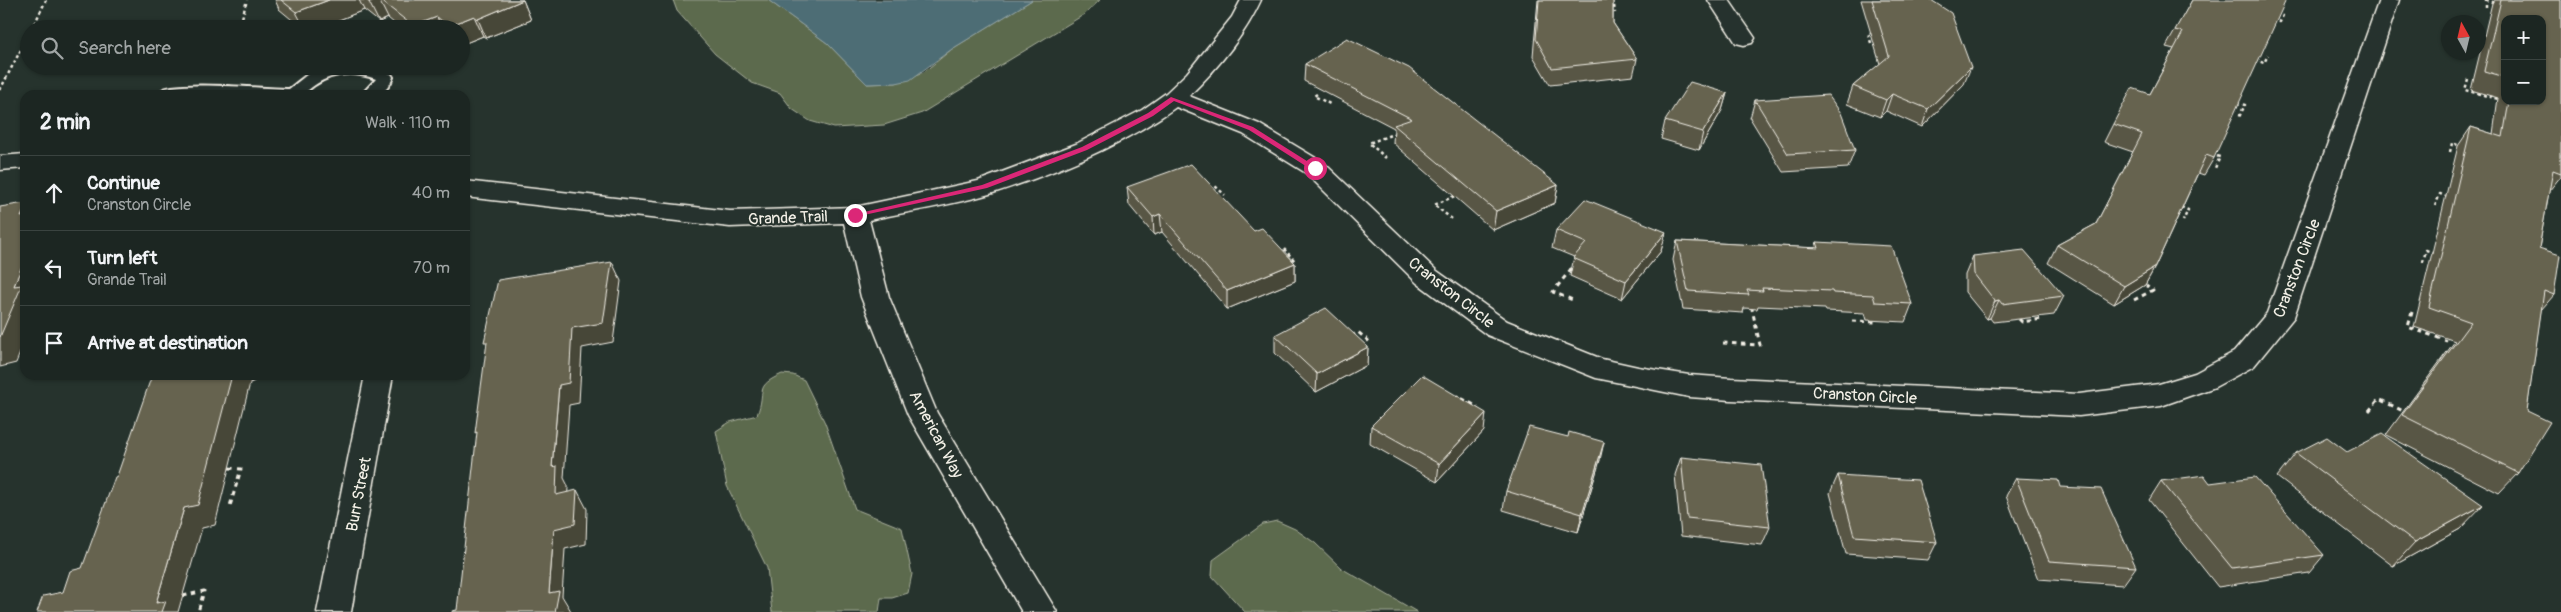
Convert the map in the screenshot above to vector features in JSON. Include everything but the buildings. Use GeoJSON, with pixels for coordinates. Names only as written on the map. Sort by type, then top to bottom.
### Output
{"type":"FeatureCollection","features":[{"type":"Feature","properties":{"kind":"street","name":"Grande Trail"},"geometry":{"type":"LineString","coordinates":[[470,195],[730,219],[855,215],[984,187],[1085,149],[1150,114],[1174,98],[1213,56],[1242,19],[1251,0]]}},
{"type":"Feature","properties":{"kind":"street"},"geometry":{"type":"LineString","coordinates":[[1718,0],[1744,38]]}},
{"type":"Feature","properties":{"kind":"street","name":"Cranston Circle"},"geometry":{"type":"LineString","coordinates":[[1174,98],[1251,129],[1315,168],[1427,277],[1497,328],[1596,368],[1664,382],[1722,388],[2078,405],[2161,395],[2205,380],[2244,359],[2280,317],[2389,0]]}},
{"type":"Feature","properties":{"kind":"street"},"geometry":{"type":"LineString","coordinates":[[0,163],[20,161]]}},
{"type":"Feature","properties":{"kind":"street","name":"American Way"},"geometry":{"type":"LineString","coordinates":[[855,215],[875,297],[923,415],[1040,612]]}},
{"type":"Feature","properties":{"kind":"street","name":"Burr Street"},"geometry":{"type":"LineString","coordinates":[[334,612],[378,380]]}},
{"type":"Feature","properties":{"kind":"lane"},"geometry":{"type":"LineString","coordinates":[[299,90],[318,75]]}},
{"type":"Feature","properties":{"kind":"lane"},"geometry":{"type":"LineString","coordinates":[[376,90],[382,85],[385,77],[380,75]]}},
{"type":"Feature","properties":{"kind":"path"},"geometry":{"type":"LineString","coordinates":[[36,20],[46,0]]}},
{"type":"Feature","properties":{"kind":"path"},"geometry":{"type":"LineString","coordinates":[[241,20],[247,0]]}},
{"type":"Feature","properties":{"kind":"path"},"geometry":{"type":"LineString","coordinates":[[2486,7],[2486,0],[2501,4]]}},
{"type":"Feature","properties":{"kind":"path"},"geometry":{"type":"LineString","coordinates":[[1604,4],[1614,5],[1615,13]]}},
{"type":"Feature","properties":{"kind":"path"},"geometry":{"type":"LineString","coordinates":[[2266,18],[2280,22],[2284,13]]}},
{"type":"Feature","properties":{"kind":"path"},"geometry":{"type":"LineString","coordinates":[[1870,43],[1868,33],[1877,33]]}},
{"type":"Feature","properties":{"kind":"path"},"geometry":{"type":"LineString","coordinates":[[2486,44],[2492,46]]}},
{"type":"Feature","properties":{"kind":"path"},"geometry":{"type":"LineString","coordinates":[[0,90],[20,51]]}},
{"type":"Feature","properties":{"kind":"path"},"geometry":{"type":"LineString","coordinates":[[2247,58],[2264,63],[2268,55]]}},
{"type":"Feature","properties":{"kind":"path"},"geometry":{"type":"LineString","coordinates":[[2468,79],[2465,90],[2498,99]]}},
{"type":"Feature","properties":{"kind":"path"},"geometry":{"type":"LineString","coordinates":[[1317,94],[1314,96],[1330,104]]}},
{"type":"Feature","properties":{"kind":"path"},"geometry":{"type":"LineString","coordinates":[[2229,100],[2245,105],[2239,117]]}},
{"type":"Feature","properties":{"kind":"path"},"geometry":{"type":"LineString","coordinates":[[1386,158],[1369,143],[1397,133]]}},
{"type":"Feature","properties":{"kind":"path"},"geometry":{"type":"LineString","coordinates":[[2450,152],[2452,143],[2470,148]]}},
{"type":"Feature","properties":{"kind":"path"},"geometry":{"type":"LineString","coordinates":[[2204,152],[2220,158],[2215,168]]}},
{"type":"Feature","properties":{"kind":"path"},"geometry":{"type":"LineString","coordinates":[[1209,188],[1215,186],[1225,195]]}},
{"type":"Feature","properties":{"kind":"path"},"geometry":{"type":"LineString","coordinates":[[2435,206],[2440,194],[2450,197]]}},
{"type":"Feature","properties":{"kind":"path"},"geometry":{"type":"LineString","coordinates":[[1452,219],[1434,205],[1458,195]]}},
{"type":"Feature","properties":{"kind":"path"},"geometry":{"type":"LineString","coordinates":[[2181,207],[2188,210],[2183,221]]}},
{"type":"Feature","properties":{"kind":"path"},"geometry":{"type":"LineString","coordinates":[[1284,249],[1295,261],[1287,264]]}},
{"type":"Feature","properties":{"kind":"path"},"geometry":{"type":"LineString","coordinates":[[2423,262],[2426,250],[2441,255]]}},
{"type":"Feature","properties":{"kind":"path"},"geometry":{"type":"LineString","coordinates":[[1574,266],[1554,292],[1575,301]]}},
{"type":"Feature","properties":{"kind":"path"},"geometry":{"type":"LineString","coordinates":[[2134,300],[2153,290],[2146,285]]}},
{"type":"Feature","properties":{"kind":"path"},"geometry":{"type":"LineString","coordinates":[[1723,343],[1760,345],[1752,309]]}},
{"type":"Feature","properties":{"kind":"path"},"geometry":{"type":"LineString","coordinates":[[2412,312],[2408,327],[2447,341]]}},
{"type":"Feature","properties":{"kind":"path"},"geometry":{"type":"LineString","coordinates":[[2019,319],[2022,322],[2042,319]]}},
{"type":"Feature","properties":{"kind":"path"},"geometry":{"type":"LineString","coordinates":[[1852,321],[1877,322],[1877,320]]}},
{"type":"Feature","properties":{"kind":"path"},"geometry":{"type":"LineString","coordinates":[[1350,337],[1358,332],[1372,344]]}},
{"type":"Feature","properties":{"kind":"path"},"geometry":{"type":"LineString","coordinates":[[250,382],[255,380]]}},
{"type":"Feature","properties":{"kind":"path"},"geometry":{"type":"LineString","coordinates":[[1453,401],[1458,396],[1478,407]]}},
{"type":"Feature","properties":{"kind":"path"},"geometry":{"type":"LineString","coordinates":[[2369,411],[2379,399],[2403,411]]}},
{"type":"Feature","properties":{"kind":"path"},"geometry":{"type":"LineString","coordinates":[[229,468],[241,469],[230,506]]}},
{"type":"Feature","properties":{"kind":"path"},"geometry":{"type":"LineString","coordinates":[[183,596],[204,591],[198,612]]}},
{"type":"Feature","properties":{"kind":"green space"},"geometry":{"type":"Polygon","coordinates":[[[673,0],[768,0],[827,43],[867,84],[896,83],[924,72],[952,49],[1032,0],[1100,0],[1085,14],[922,113],[884,125],[834,128],[810,121],[792,109],[780,93],[752,83],[715,54],[677,11],[673,0]]]}},
{"type":"Feature","properties":{"kind":"green space"},"geometry":{"type":"Polygon","coordinates":[[[782,374],[793,375],[804,380],[825,423],[855,509],[902,528],[912,574],[908,593],[892,598],[881,598],[879,612],[772,612],[767,568],[727,486],[716,431],[730,422],[757,415],[764,386],[773,378],[782,374]]]}},
{"type":"Feature","properties":{"kind":"green space"},"geometry":{"type":"Polygon","coordinates":[[[1277,521],[1295,529],[1315,543],[1341,568],[1417,612],[1245,612],[1212,576],[1213,560],[1263,524],[1277,521]]]}},
{"type":"Feature","properties":{"kind":"water"},"geometry":{"type":"Polygon","coordinates":[[[768,0],[1032,0],[952,49],[910,80],[896,83],[867,84],[827,43],[768,0]]]}},
{"type":"Feature","properties":{"kind":"route"},"geometry":{"type":"LineString","coordinates":[[855,215],[984,187],[1085,149],[1150,114],[1174,98],[1251,129],[1315,168]]}}]}
